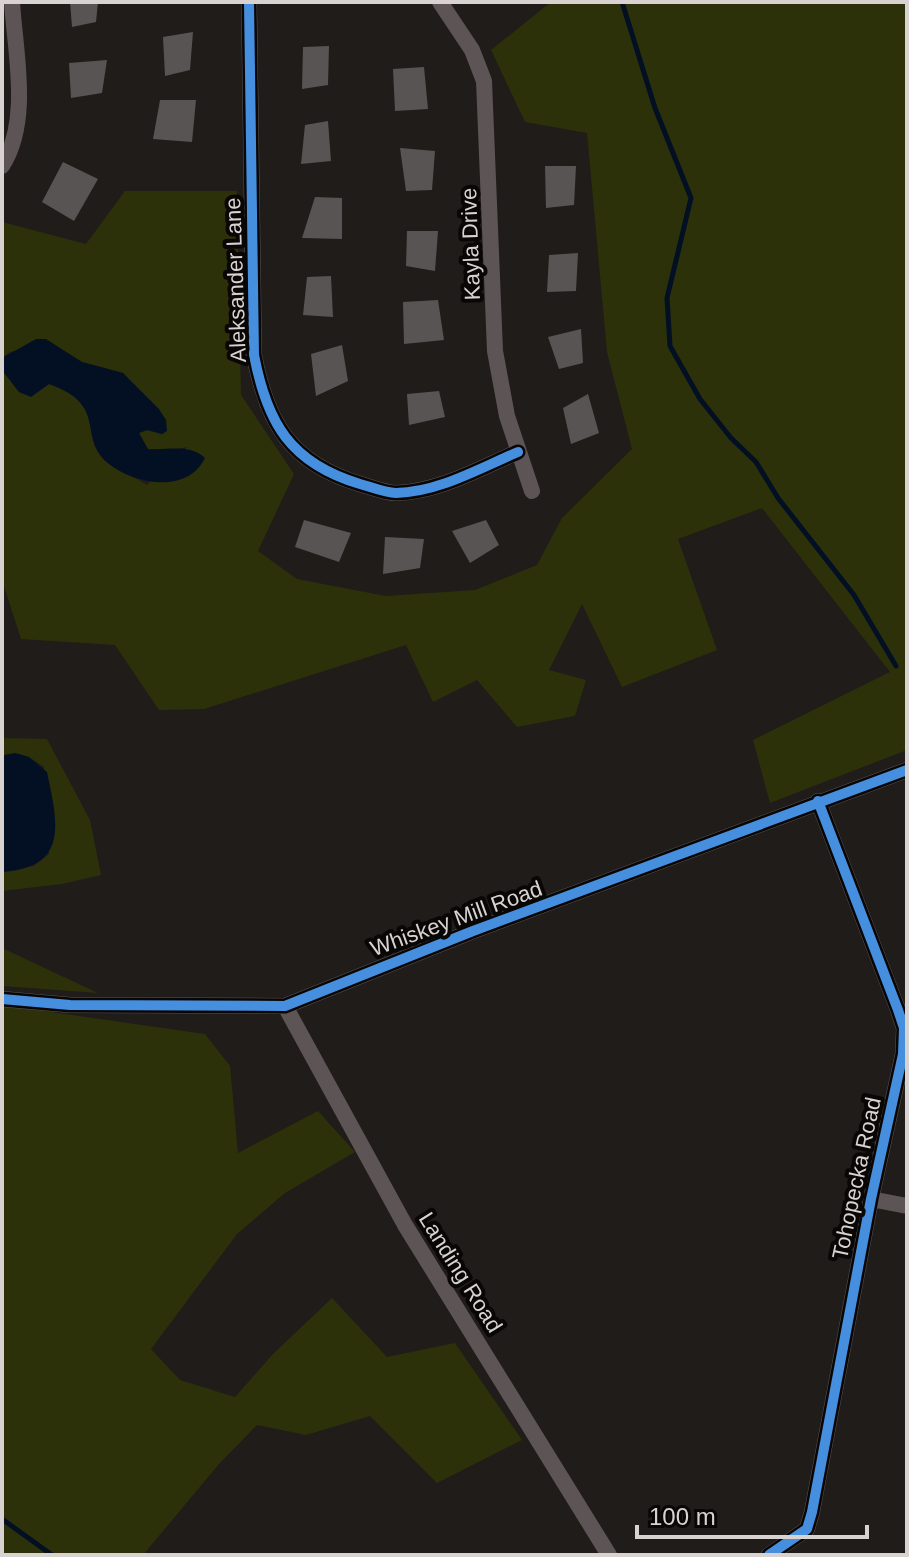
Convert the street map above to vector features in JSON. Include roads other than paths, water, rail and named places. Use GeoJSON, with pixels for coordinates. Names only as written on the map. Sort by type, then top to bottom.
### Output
{"type":"FeatureCollection","features":[{"type":"Feature","properties":{"kind":"street"},"geometry":{"type":"LineString","coordinates":[[2,166],[15,133],[18,94],[12,2]]}},
{"type":"Feature","properties":{"kind":"street","name":"Aleksander Lane"},"geometry":{"type":"LineString","coordinates":[[249,2],[254,355],[263,399],[281,431],[305,456],[334,476],[394,493],[437,487],[518,452]]}},
{"type":"Feature","properties":{"kind":"street","name":"Kayla Drive"},"geometry":{"type":"LineString","coordinates":[[440,2],[472,50],[484,81],[495,351],[518,452],[532,491]]}},
{"type":"Feature","properties":{"kind":"street","name":"Whiskey Mill Road"},"geometry":{"type":"LineString","coordinates":[[2,999],[70,1005],[285,1006],[473,931],[907,770]]}},
{"type":"Feature","properties":{"kind":"street","name":"Tohopecka Road"},"geometry":{"type":"LineString","coordinates":[[769,1555],[807,1529],[871,1199],[903,1054],[904,1028],[818,801]]}},
{"type":"Feature","properties":{"kind":"street","name":"Landing Road"},"geometry":{"type":"LineString","coordinates":[[285,1006],[405,1225],[609,1555]]}},
{"type":"Feature","properties":{"kind":"street"},"geometry":{"type":"LineString","coordinates":[[871,1199],[907,1206]]}},
{"type":"Feature","properties":{"kind":"water"},"geometry":{"type":"Polygon","coordinates":[[[36,339],[46,339],[82,362],[123,373],[166,420],[167,431],[162,434],[147,430],[139,433],[148,449],[185,449],[198,453],[205,458],[197,470],[173,481],[159,482],[131,476],[108,463],[99,453],[86,411],[67,392],[49,384],[31,397],[19,392],[2,370],[2,358],[36,339]]]}},
{"type":"Feature","properties":{"kind":"water"},"geometry":{"type":"Polygon","coordinates":[[[15,753],[29,757],[47,772],[54,809],[54,840],[49,852],[39,862],[2,872],[2,756],[15,753]]]}},
{"type":"Feature","properties":{"kind":"waterway"},"geometry":{"type":"LineString","coordinates":[[622,2],[655,108],[691,198],[667,298],[670,346],[700,399],[731,438],[756,462],[778,498],[854,595],[896,666]]}},
{"type":"Feature","properties":{"kind":"waterway"},"geometry":{"type":"LineString","coordinates":[[2,1519],[52,1555]]}}]}
